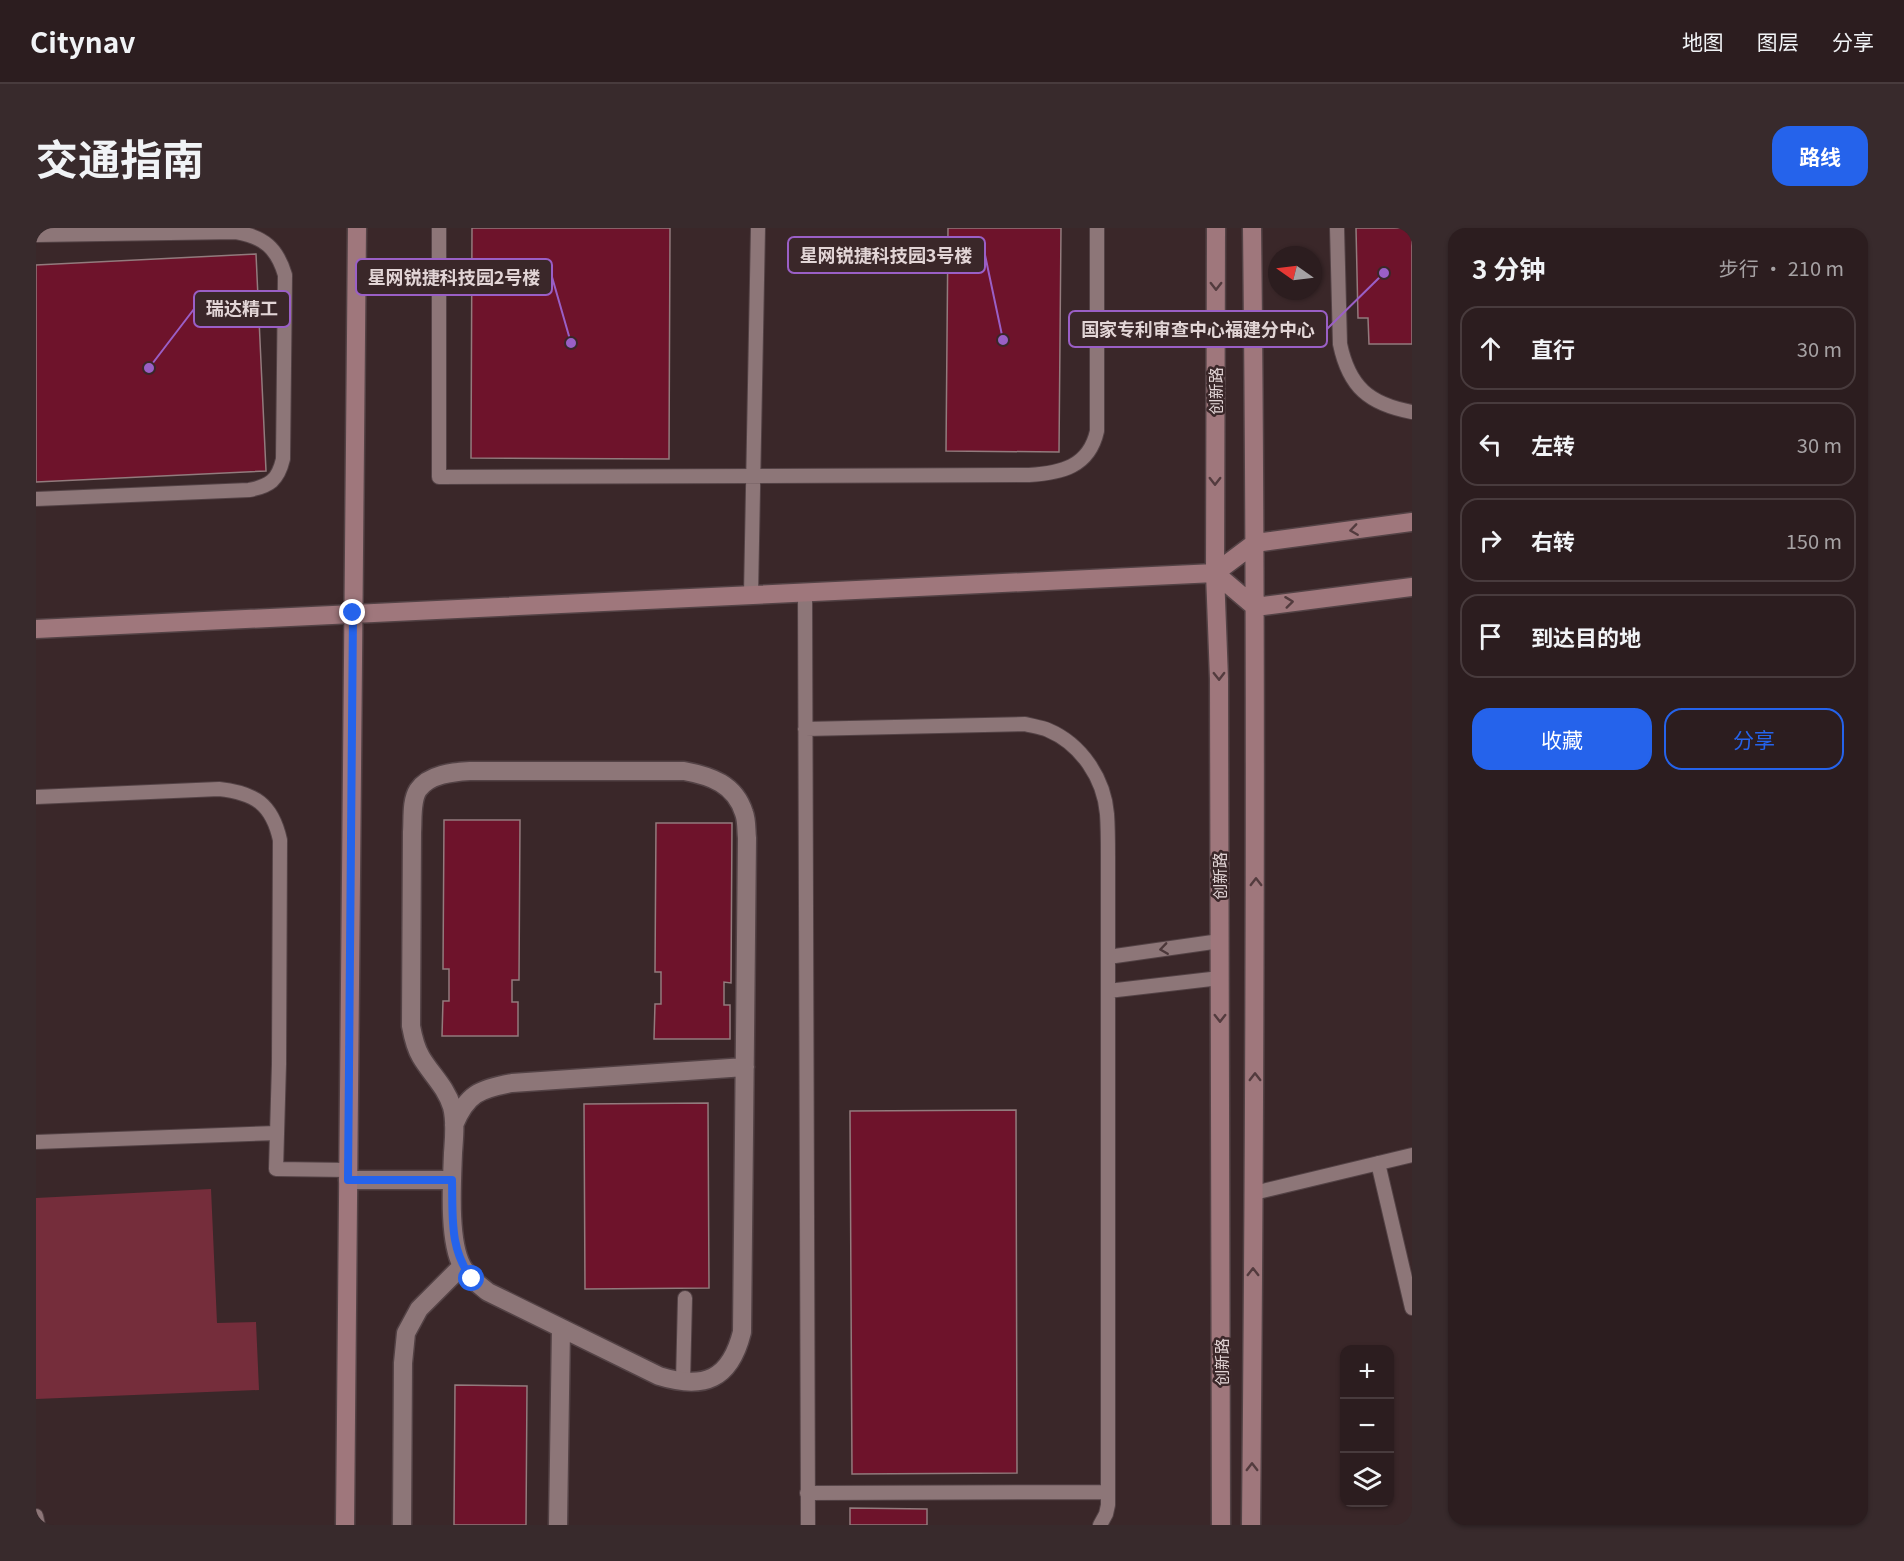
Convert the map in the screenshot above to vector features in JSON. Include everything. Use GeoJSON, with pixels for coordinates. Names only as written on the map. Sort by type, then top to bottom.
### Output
{"type":"FeatureCollection","features":[{"type":"Feature","properties":{"kind":"street"},"geometry":{"type":"LineString","coordinates":[[345,1525],[357,228]]}},
{"type":"Feature","properties":{"kind":"street","name":"创新路"},"geometry":{"type":"LineString","coordinates":[[1216,228],[1215,573],[1219,679],[1221,1525]]}},
{"type":"Feature","properties":{"kind":"street","name":"创新路"},"geometry":{"type":"LineString","coordinates":[[1251,1525],[1256,543],[1252,228]]}},
{"type":"Feature","properties":{"kind":"street"},"geometry":{"type":"LineString","coordinates":[[36,629],[1215,573],[1256,543],[1412,522]]}},
{"type":"Feature","properties":{"kind":"street"},"geometry":{"type":"LineString","coordinates":[[1215,573],[1255,607],[1412,586]]}},
{"type":"Feature","properties":{"kind":"street"},"geometry":{"type":"LineString","coordinates":[[470,771],[684,771],[707,775],[724,784],[736,798],[744,814],[747,838],[745,1067],[742,1332],[732,1361],[722,1372],[693,1383],[659,1376],[488,1292],[472,1279],[462,1266],[456,1251],[454,1236],[452,1109],[446,1093],[414,1043],[411,1026],[413,805],[418,790],[431,779],[449,772],[470,771]]}},
{"type":"Feature","properties":{"kind":"street"},"geometry":{"type":"LineString","coordinates":[[454,1125],[461,1108],[470,1098],[484,1090],[512,1083],[745,1067]]}},
{"type":"Feature","properties":{"kind":"street"},"geometry":{"type":"LineString","coordinates":[[348,1175],[452,1180]]}},
{"type":"Feature","properties":{"kind":"street"},"geometry":{"type":"LineString","coordinates":[[402,1525],[403,1363],[406,1333],[419,1310],[462,1266]]}},
{"type":"Feature","properties":{"kind":"street"},"geometry":{"type":"LineString","coordinates":[[558,1525],[561,1328]]}},
{"type":"Feature","properties":{"kind":"lane"},"geometry":{"type":"LineString","coordinates":[[439,228],[439,477],[1029,476],[1069,467],[1079,461],[1094,445],[1097,431],[1097,228]]}},
{"type":"Feature","properties":{"kind":"lane"},"geometry":{"type":"LineString","coordinates":[[752,594],[758,228]]}},
{"type":"Feature","properties":{"kind":"lane"},"geometry":{"type":"LineString","coordinates":[[1337,228],[1340,344],[1348,374],[1370,397],[1382,404],[1412,412]]}},
{"type":"Feature","properties":{"kind":"lane"},"geometry":{"type":"LineString","coordinates":[[36,235],[237,232],[251,234],[272,248],[281,262],[285,275],[283,459],[280,470],[272,482],[249,490],[36,499]]}},
{"type":"Feature","properties":{"kind":"lane"},"geometry":{"type":"LineString","coordinates":[[805,592],[808,1525]]}},
{"type":"Feature","properties":{"kind":"lane"},"geometry":{"type":"LineString","coordinates":[[805,729],[1025,724],[1060,736],[1074,747],[1086,760],[1103,793],[1107,813],[1108,957],[1107,1492],[1106,1514],[1100,1525]]}},
{"type":"Feature","properties":{"kind":"lane"},"geometry":{"type":"LineString","coordinates":[[36,797],[219,789],[250,795],[263,805],[276,822],[280,840],[276,1169],[348,1175]]}},
{"type":"Feature","properties":{"kind":"lane"},"geometry":{"type":"LineString","coordinates":[[1108,957],[1220,941]]}},
{"type":"Feature","properties":{"kind":"lane"},"geometry":{"type":"LineString","coordinates":[[1108,991],[1220,978]]}},
{"type":"Feature","properties":{"kind":"lane"},"geometry":{"type":"LineString","coordinates":[[36,1142],[277,1133]]}},
{"type":"Feature","properties":{"kind":"lane"},"geometry":{"type":"LineString","coordinates":[[1254,1193],[1412,1155]]}},
{"type":"Feature","properties":{"kind":"lane"},"geometry":{"type":"LineString","coordinates":[[1378,1163],[1412,1308]]}},
{"type":"Feature","properties":{"kind":"lane"},"geometry":{"type":"LineString","coordinates":[[682,1382],[685,1298]]}},
{"type":"Feature","properties":{"kind":"lane"},"geometry":{"type":"LineString","coordinates":[[807,1492],[1107,1492]]}},
{"type":"Feature","properties":{"kind":"lane"},"geometry":{"type":"LineString","coordinates":[[36,1516],[38,1525]]}},
{"type":"Feature","properties":{"kind":"shaded area"},"geometry":{"type":"Polygon","coordinates":[[[211,1189],[217,1323],[256,1322],[259,1390],[36,1399],[36,1198],[211,1189]]]}},
{"type":"Feature","properties":{"kind":"building"},"geometry":{"type":"Polygon","coordinates":[[[472,228],[670,228],[669,459],[471,458],[472,228]]]}},
{"type":"Feature","properties":{"kind":"building"},"geometry":{"type":"Polygon","coordinates":[[[948,228],[1061,228],[1059,452],[946,451],[948,228]]]}},
{"type":"Feature","properties":{"kind":"building"},"geometry":{"type":"Polygon","coordinates":[[[1356,228],[1412,228],[1412,344],[1369,344],[1368,318],[1358,318],[1356,228]]]}},
{"type":"Feature","properties":{"kind":"building"},"geometry":{"type":"Polygon","coordinates":[[[256,254],[266,471],[36,482],[36,265],[256,254]]]}},
{"type":"Feature","properties":{"kind":"building"},"geometry":{"type":"Polygon","coordinates":[[[444,820],[520,820],[519,980],[512,980],[512,1002],[518,1002],[518,1036],[442,1036],[443,1001],[449,1001],[449,969],[443,969],[444,820]]]}},
{"type":"Feature","properties":{"kind":"building"},"geometry":{"type":"Polygon","coordinates":[[[656,823],[732,823],[731,983],[724,982],[724,1005],[730,1005],[730,1039],[654,1039],[655,1004],[661,1004],[661,972],[655,972],[656,823]]]}},
{"type":"Feature","properties":{"kind":"building"},"geometry":{"type":"Polygon","coordinates":[[[708,1103],[709,1288],[585,1289],[584,1104],[708,1103]]]}},
{"type":"Feature","properties":{"kind":"building"},"geometry":{"type":"Polygon","coordinates":[[[1016,1110],[1017,1473],[852,1474],[850,1111],[1016,1110]]]}},
{"type":"Feature","properties":{"kind":"building"},"geometry":{"type":"Polygon","coordinates":[[[455,1385],[527,1386],[526,1525],[454,1525],[455,1385]]]}},
{"type":"Feature","properties":{"kind":"building"},"geometry":{"type":"Polygon","coordinates":[[[850,1508],[927,1509],[927,1525],[850,1525],[850,1508]]]}},
{"type":"Feature","properties":{"kind":"place","name":"国家专利审查中心福建分中心"},"geometry":{"type":"Point","coordinates":[1384,273]}},
{"type":"Feature","properties":{"kind":"place","name":"星网锐捷科技园3号楼"},"geometry":{"type":"Point","coordinates":[1003,340]}},
{"type":"Feature","properties":{"kind":"place","name":"星网锐捷科技园2号楼"},"geometry":{"type":"Point","coordinates":[571,343]}},
{"type":"Feature","properties":{"kind":"place","name":"瑞达精工"},"geometry":{"type":"Point","coordinates":[149,368]}},
{"type":"Feature","properties":{"kind":"route"},"geometry":{"type":"LineString","coordinates":[[353,613],[348,1180],[452,1180],[456,1251],[462,1266],[472,1279]]}}]}
